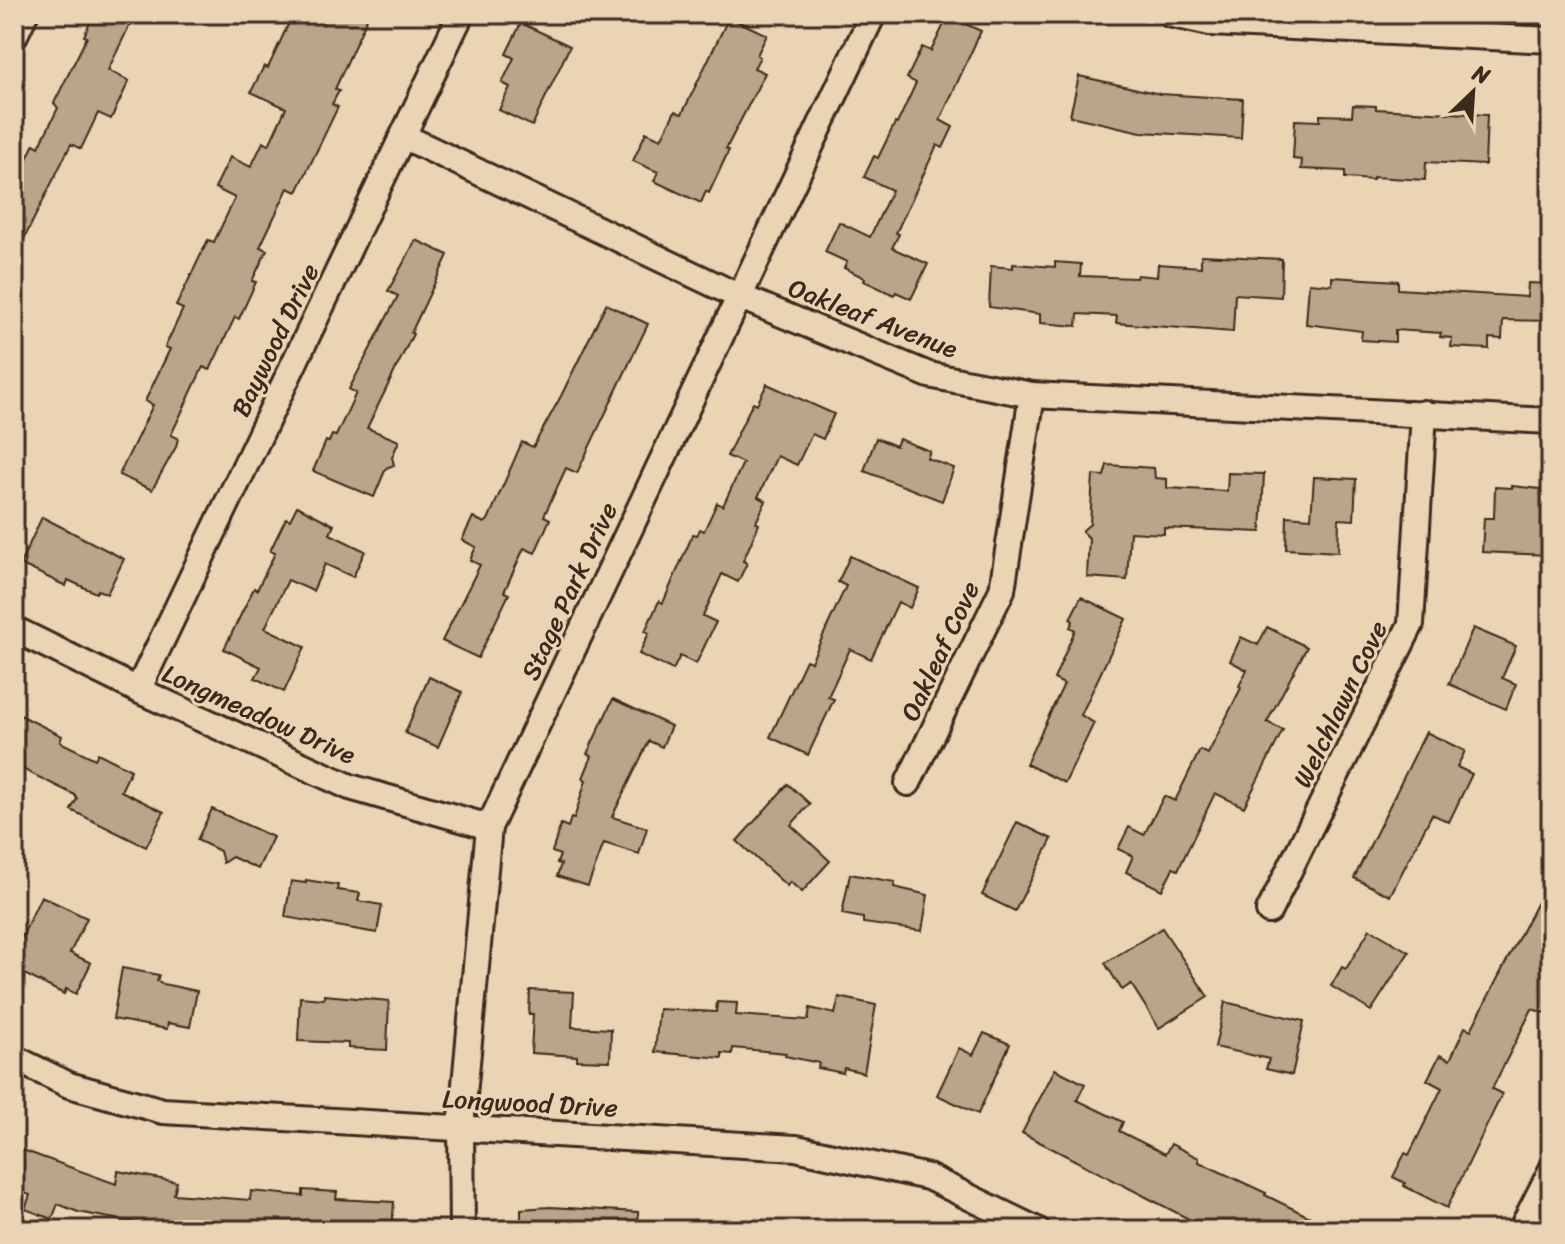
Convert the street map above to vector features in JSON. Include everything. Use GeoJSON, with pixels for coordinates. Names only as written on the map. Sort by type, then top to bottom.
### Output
{"type":"FeatureCollection","features":[{"type":"Feature","properties":{"kind":"street"},"geometry":{"type":"LineString","coordinates":[[14,37],[25,14]]}},
{"type":"Feature","properties":{"kind":"street","name":"Baywood Drive"},"geometry":{"type":"LineString","coordinates":[[138,690],[461,14]]}},
{"type":"Feature","properties":{"kind":"street","name":"Stage Park Drive"},"geometry":{"type":"LineString","coordinates":[[462,1230],[461,1127],[489,827],[873,14]]}},
{"type":"Feature","properties":{"kind":"street"},"geometry":{"type":"LineString","coordinates":[[1169,14],[1210,23],[1551,40]]}},
{"type":"Feature","properties":{"kind":"street","name":"Oakleaf Avenue"},"geometry":{"type":"LineString","coordinates":[[403,136],[738,296],[929,375],[1032,395],[1551,421]]}},
{"type":"Feature","properties":{"kind":"street","name":"Oakleaf Cove"},"geometry":{"type":"LineString","coordinates":[[908,783],[1002,590],[1032,395]]}},
{"type":"Feature","properties":{"kind":"street","name":"Welchlawn Cove"},"geometry":{"type":"LineString","coordinates":[[1269,911],[1411,624],[1424,413]]}},
{"type":"Feature","properties":{"kind":"street","name":"Longmeadow Drive"},"geometry":{"type":"LineString","coordinates":[[14,629],[138,690],[350,787],[489,827]]}},
{"type":"Feature","properties":{"kind":"street","name":"Longwood Drive"},"geometry":{"type":"LineString","coordinates":[[14,1058],[69,1085],[163,1111],[796,1148],[928,1177],[1037,1230]]}},
{"type":"Feature","properties":{"kind":"street"},"geometry":{"type":"LineString","coordinates":[[1521,1230],[1551,1171]]}},
{"type":"Feature","properties":{"kind":"building"},"geometry":{"type":"Polygon","coordinates":[[[94,14],[135,14],[108,70],[129,81],[111,119],[98,113],[81,149],[71,144],[14,259],[14,185],[34,144],[39,147],[58,108],[54,103],[87,37],[84,36],[94,14]]]}},
{"type":"Feature","properties":{"kind":"building"},"geometry":{"type":"Polygon","coordinates":[[[293,14],[305,14],[323,22],[327,14],[369,14],[335,89],[339,91],[332,104],[338,107],[297,192],[288,188],[260,247],[267,250],[252,281],[256,282],[210,370],[203,367],[171,435],[178,438],[176,447],[152,490],[119,475],[153,405],[145,401],[170,349],[165,347],[183,309],[176,306],[208,240],[214,242],[235,198],[215,188],[230,157],[251,167],[263,142],[269,145],[286,108],[251,92],[264,66],[268,68],[293,14]]]}},
{"type":"Feature","properties":{"kind":"building"},"geometry":{"type":"Polygon","coordinates":[[[948,16],[981,31],[940,120],[953,127],[943,148],[937,145],[892,248],[928,264],[911,299],[864,281],[865,278],[844,268],[847,262],[825,252],[839,222],[870,237],[892,190],[864,177],[874,156],[878,158],[897,124],[916,83],[907,78],[922,47],[931,51],[948,16]]]}},
{"type":"Feature","properties":{"kind":"building"},"geometry":{"type":"Polygon","coordinates":[[[729,17],[767,35],[754,68],[765,73],[726,149],[729,150],[709,193],[706,191],[701,203],[654,181],[658,172],[633,161],[646,132],[661,139],[675,111],[682,114],[729,17]]]}},
{"type":"Feature","properties":{"kind":"building"},"geometry":{"type":"Polygon","coordinates":[[[521,23],[570,46],[532,126],[499,110],[510,87],[502,83],[514,58],[506,54],[521,23]]]}},
{"type":"Feature","properties":{"kind":"building"},"geometry":{"type":"Polygon","coordinates":[[[1079,76],[1160,94],[1243,99],[1241,138],[1141,132],[1070,116],[1079,76]]]}},
{"type":"Feature","properties":{"kind":"building"},"geometry":{"type":"Polygon","coordinates":[[[1353,105],[1487,115],[1485,165],[1426,162],[1425,180],[1345,178],[1345,171],[1301,169],[1302,160],[1293,159],[1295,120],[1320,121],[1320,115],[1352,116],[1353,105]]]}},
{"type":"Feature","properties":{"kind":"building"},"geometry":{"type":"Polygon","coordinates":[[[416,240],[448,255],[367,428],[399,441],[392,457],[394,465],[386,468],[374,497],[313,471],[326,441],[329,442],[332,435],[336,436],[356,393],[349,389],[398,296],[388,291],[416,240]]]}},
{"type":"Feature","properties":{"kind":"building"},"geometry":{"type":"Polygon","coordinates":[[[1201,255],[1282,259],[1281,297],[1235,294],[1233,332],[1116,323],[1117,316],[1078,314],[1077,326],[1040,323],[1040,314],[989,307],[991,266],[1055,267],[1055,262],[1081,264],[1080,276],[1157,277],[1158,264],[1201,267],[1201,255]]]}},
{"type":"Feature","properties":{"kind":"building"},"geometry":{"type":"Polygon","coordinates":[[[1332,277],[1398,281],[1398,289],[1527,297],[1528,283],[1551,284],[1551,321],[1503,320],[1502,339],[1489,338],[1489,349],[1451,347],[1452,338],[1440,337],[1441,333],[1395,330],[1395,342],[1361,340],[1362,331],[1306,324],[1309,283],[1332,285],[1332,277]]]}},
{"type":"Feature","properties":{"kind":"building"},"geometry":{"type":"Polygon","coordinates":[[[606,304],[648,324],[577,473],[566,468],[544,516],[550,519],[535,553],[524,548],[504,592],[509,594],[478,658],[442,641],[480,565],[470,560],[476,547],[462,540],[473,517],[484,523],[488,520],[522,442],[533,447],[606,304]]]}},
{"type":"Feature","properties":{"kind":"building"},"geometry":{"type":"Polygon","coordinates":[[[767,384],[834,414],[823,439],[812,434],[797,465],[777,456],[758,497],[766,501],[756,522],[759,524],[743,561],[747,563],[738,582],[722,574],[703,616],[716,622],[696,664],[680,656],[673,670],[639,654],[649,633],[645,631],[659,601],[663,603],[693,534],[697,535],[700,529],[704,531],[717,503],[723,506],[743,463],[727,456],[753,402],[757,404],[767,384]]]}},
{"type":"Feature","properties":{"kind":"building"},"geometry":{"type":"Polygon","coordinates":[[[876,438],[896,446],[899,439],[930,451],[927,458],[954,468],[942,501],[864,471],[876,438]]]}},
{"type":"Feature","properties":{"kind":"building"},"geometry":{"type":"Polygon","coordinates":[[[1107,465],[1154,468],[1155,478],[1167,479],[1167,488],[1227,491],[1228,473],[1264,474],[1261,532],[1164,528],[1164,534],[1130,532],[1127,580],[1087,577],[1089,538],[1082,531],[1090,524],[1093,475],[1104,476],[1107,465]]]}},
{"type":"Feature","properties":{"kind":"building"},"geometry":{"type":"Polygon","coordinates":[[[1314,477],[1356,479],[1354,520],[1339,519],[1338,552],[1286,549],[1287,516],[1311,518],[1314,477]]]}},
{"type":"Feature","properties":{"kind":"building"},"geometry":{"type":"Polygon","coordinates":[[[1495,487],[1549,490],[1547,555],[1482,552],[1484,518],[1494,518],[1495,487]]]}},
{"type":"Feature","properties":{"kind":"building"},"geometry":{"type":"Polygon","coordinates":[[[297,506],[334,525],[330,534],[365,551],[353,577],[325,564],[313,591],[288,580],[265,628],[305,647],[284,692],[255,678],[261,667],[224,649],[275,553],[270,551],[286,518],[290,520],[297,506]]]}},
{"type":"Feature","properties":{"kind":"building"},"geometry":{"type":"Polygon","coordinates":[[[42,517],[124,559],[107,594],[98,590],[96,593],[68,580],[66,586],[20,564],[42,517]]]}},
{"type":"Feature","properties":{"kind":"building"},"geometry":{"type":"Polygon","coordinates":[[[850,556],[919,588],[910,608],[898,602],[871,659],[850,649],[828,697],[834,699],[808,755],[770,737],[806,660],[811,662],[846,586],[838,582],[850,556]]]}},
{"type":"Feature","properties":{"kind":"building"},"geometry":{"type":"Polygon","coordinates":[[[1081,597],[1126,619],[1081,715],[1094,723],[1065,783],[1026,764],[1064,684],[1054,679],[1075,630],[1070,627],[1073,621],[1070,619],[1081,597]]]}},
{"type":"Feature","properties":{"kind":"building"},"geometry":{"type":"Polygon","coordinates":[[[1267,627],[1307,647],[1267,722],[1283,730],[1244,807],[1215,793],[1178,870],[1173,868],[1162,890],[1126,872],[1133,856],[1118,849],[1129,827],[1144,835],[1164,796],[1175,801],[1200,750],[1208,754],[1247,670],[1230,661],[1241,637],[1258,645],[1267,627]]]}},
{"type":"Feature","properties":{"kind":"building"},"geometry":{"type":"Polygon","coordinates":[[[1473,628],[1516,646],[1502,678],[1516,684],[1506,709],[1449,684],[1473,628]]]}},
{"type":"Feature","properties":{"kind":"building"},"geometry":{"type":"Polygon","coordinates":[[[429,677],[462,692],[438,747],[405,733],[429,677]]]}},
{"type":"Feature","properties":{"kind":"building"},"geometry":{"type":"Polygon","coordinates":[[[613,699],[671,726],[662,747],[649,741],[612,817],[647,828],[639,854],[604,843],[588,886],[557,876],[560,855],[552,852],[561,824],[568,827],[571,818],[574,819],[586,780],[583,778],[592,756],[587,754],[613,699]]]}},
{"type":"Feature","properties":{"kind":"building"},"geometry":{"type":"Polygon","coordinates":[[[14,712],[62,736],[60,742],[95,759],[98,753],[131,770],[121,791],[164,812],[146,847],[71,810],[77,799],[75,795],[14,765],[14,712]]]}},
{"type":"Feature","properties":{"kind":"building"},"geometry":{"type":"Polygon","coordinates":[[[1426,732],[1465,751],[1457,767],[1472,774],[1449,822],[1432,814],[1390,896],[1354,878],[1426,732]]]}},
{"type":"Feature","properties":{"kind":"building"},"geometry":{"type":"Polygon","coordinates":[[[788,784],[810,804],[791,825],[830,861],[802,892],[790,882],[787,886],[737,841],[788,784]]]}},
{"type":"Feature","properties":{"kind":"building"},"geometry":{"type":"Polygon","coordinates":[[[212,809],[273,837],[258,869],[232,857],[223,863],[220,851],[197,840],[212,809]]]}},
{"type":"Feature","properties":{"kind":"building"},"geometry":{"type":"Polygon","coordinates":[[[1017,822],[1052,839],[1015,911],[982,895],[1017,822]]]}},
{"type":"Feature","properties":{"kind":"building"},"geometry":{"type":"Polygon","coordinates":[[[850,874],[895,882],[894,887],[928,895],[922,931],[863,923],[863,918],[842,914],[850,874]]]}},
{"type":"Feature","properties":{"kind":"building"},"geometry":{"type":"Polygon","coordinates":[[[1551,875],[1551,1015],[1532,1009],[1492,1089],[1502,1094],[1447,1208],[1393,1177],[1405,1153],[1409,1155],[1442,1088],[1427,1080],[1440,1055],[1450,1060],[1465,1027],[1471,1030],[1551,875]]]}},
{"type":"Feature","properties":{"kind":"building"},"geometry":{"type":"Polygon","coordinates":[[[306,880],[338,885],[337,890],[360,893],[358,901],[382,905],[377,933],[285,917],[291,881],[306,883],[306,880]]]}},
{"type":"Feature","properties":{"kind":"building"},"geometry":{"type":"Polygon","coordinates":[[[41,896],[87,918],[70,953],[91,963],[76,994],[66,989],[64,994],[14,969],[14,954],[41,896]]]}},
{"type":"Feature","properties":{"kind":"building"},"geometry":{"type":"Polygon","coordinates":[[[1162,928],[1208,997],[1159,1028],[1131,984],[1122,990],[1105,963],[1162,928]]]}},
{"type":"Feature","properties":{"kind":"building"},"geometry":{"type":"Polygon","coordinates":[[[1370,929],[1409,952],[1371,1011],[1331,986],[1342,967],[1346,969],[1370,929]]]}},
{"type":"Feature","properties":{"kind":"building"},"geometry":{"type":"Polygon","coordinates":[[[122,968],[159,975],[157,981],[163,984],[197,991],[190,1027],[168,1023],[167,1029],[113,1019],[122,968]]]}},
{"type":"Feature","properties":{"kind":"building"},"geometry":{"type":"Polygon","coordinates":[[[530,990],[574,992],[572,1027],[611,1029],[610,1061],[531,1053],[533,1014],[529,1014],[530,990]]]}},
{"type":"Feature","properties":{"kind":"building"},"geometry":{"type":"Polygon","coordinates":[[[324,995],[389,1001],[387,1050],[348,1048],[348,1043],[298,1041],[300,997],[324,999],[324,995]]]}},
{"type":"Feature","properties":{"kind":"building"},"geometry":{"type":"Polygon","coordinates":[[[839,997],[876,1005],[864,1073],[844,1068],[843,1073],[818,1068],[819,1063],[785,1056],[786,1053],[733,1048],[732,1054],[722,1053],[722,1058],[655,1052],[659,1009],[716,1012],[717,1002],[737,1003],[736,1015],[808,1020],[810,1008],[835,1014],[839,997]]]}},
{"type":"Feature","properties":{"kind":"building"},"geometry":{"type":"Polygon","coordinates":[[[1225,1002],[1304,1021],[1292,1075],[1266,1069],[1269,1059],[1215,1047],[1225,1002]]]}},
{"type":"Feature","properties":{"kind":"building"},"geometry":{"type":"Polygon","coordinates":[[[984,1033],[1010,1044],[978,1114],[937,1095],[959,1048],[973,1055],[984,1033]]]}},
{"type":"Feature","properties":{"kind":"building"},"geometry":{"type":"Polygon","coordinates":[[[1055,1069],[1085,1084],[1077,1100],[1123,1122],[1119,1131],[1165,1154],[1171,1144],[1199,1158],[1199,1162],[1336,1230],[1210,1230],[1022,1133],[1055,1069]]]}},
{"type":"Feature","properties":{"kind":"building"},"geometry":{"type":"Polygon","coordinates":[[[20,1149],[116,1184],[118,1171],[177,1182],[174,1194],[250,1200],[251,1191],[303,1196],[303,1190],[337,1192],[336,1199],[394,1202],[392,1230],[173,1230],[78,1212],[58,1204],[52,1219],[25,1209],[30,1195],[14,1189],[14,1167],[20,1149]]]}},
{"type":"Feature","properties":{"kind":"building"},"geometry":{"type":"Polygon","coordinates":[[[550,1207],[638,1212],[638,1230],[521,1230],[521,1209],[550,1207]]]}}]}
